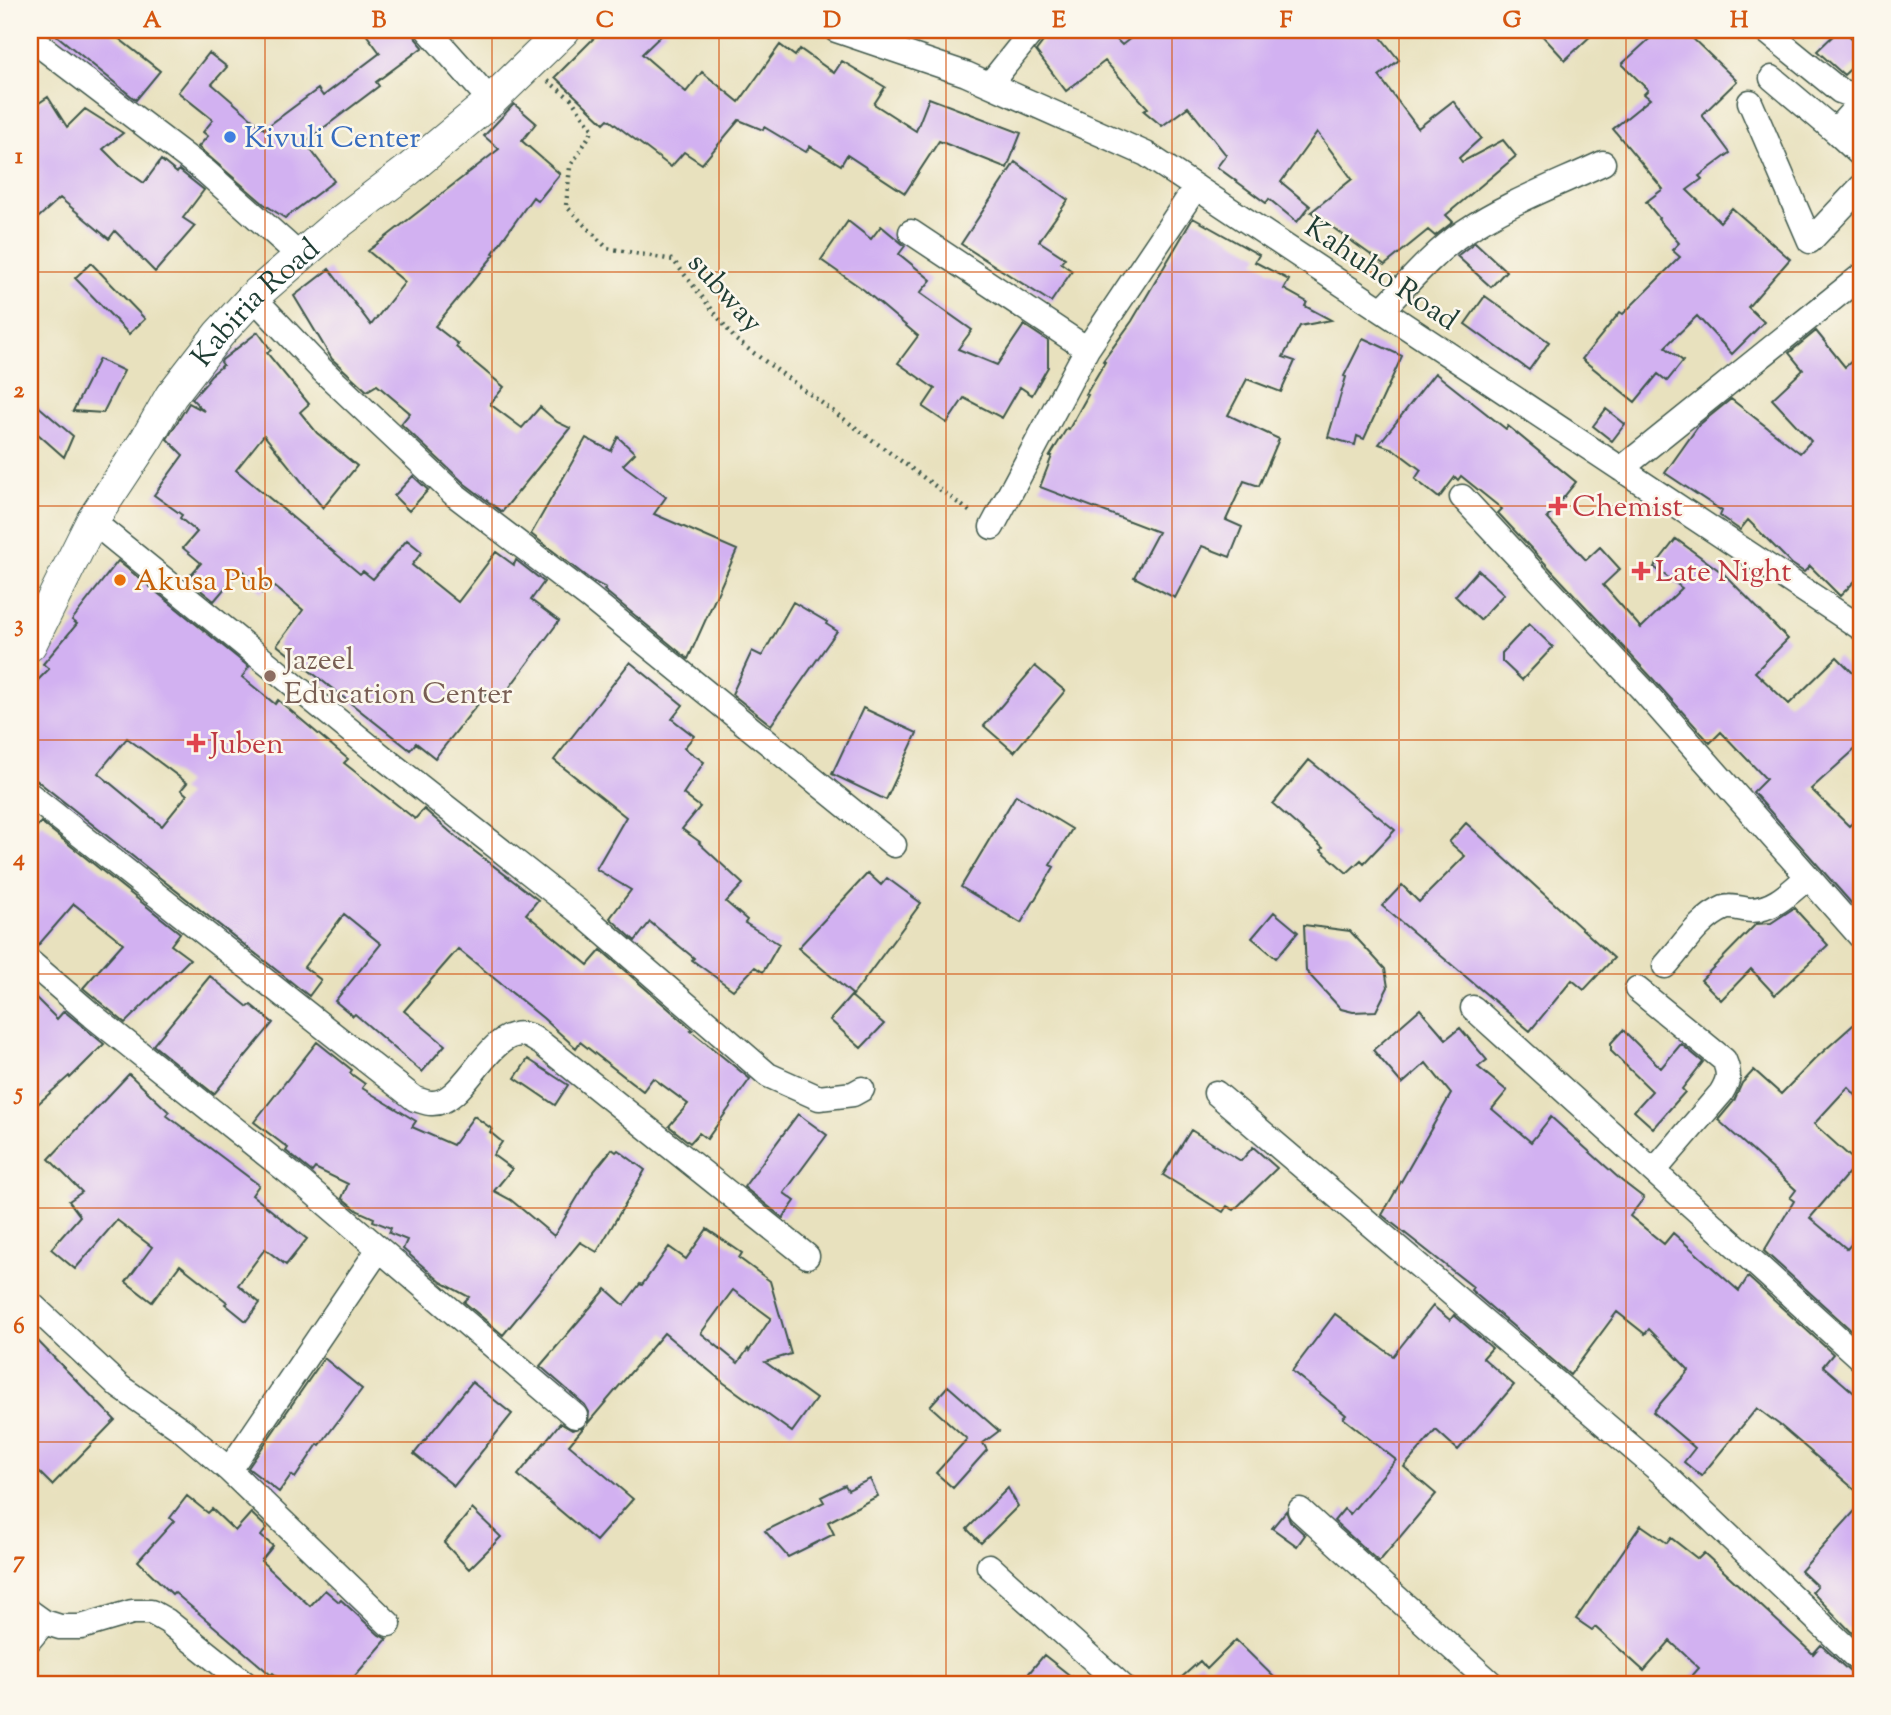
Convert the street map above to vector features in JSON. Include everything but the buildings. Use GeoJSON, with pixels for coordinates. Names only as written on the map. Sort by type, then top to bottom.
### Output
{"type":"FeatureCollection","features":[{"type":"Feature","properties":{"kind":"main road","name":"Kabiria Road"},"geometry":{"type":"LineString","coordinates":[[34,626],[93,521],[171,396],[219,334],[253,297],[491,101],[564,30]]}},
{"type":"Feature","properties":{"kind":"street"},"geometry":{"type":"LineString","coordinates":[[429,30],[491,101]]}},
{"type":"Feature","properties":{"kind":"street","name":"Kahuho Road"},"geometry":{"type":"LineString","coordinates":[[836,30],[966,74],[1146,154],[1861,628]]}},
{"type":"Feature","properties":{"kind":"street"},"geometry":{"type":"LineString","coordinates":[[990,84],[1033,30]]}},
{"type":"Feature","properties":{"kind":"street"},"geometry":{"type":"LineString","coordinates":[[1765,30],[1840,91],[1861,95]]}},
{"type":"Feature","properties":{"kind":"street"},"geometry":{"type":"LineString","coordinates":[[30,38],[205,171],[300,256]]}},
{"type":"Feature","properties":{"kind":"street"},"geometry":{"type":"LineString","coordinates":[[1772,78],[1861,155]]}},
{"type":"Feature","properties":{"kind":"street"},"geometry":{"type":"LineString","coordinates":[[1750,102],[1810,241],[1861,187]]}},
{"type":"Feature","properties":{"kind":"street"},"geometry":{"type":"LineString","coordinates":[[1835,131],[1861,102]]}},
{"type":"Feature","properties":{"kind":"street"},"geometry":{"type":"LineString","coordinates":[[1382,310],[1461,234],[1496,212],[1604,163]]}},
{"type":"Feature","properties":{"kind":"street"},"geometry":{"type":"LineString","coordinates":[[992,527],[1087,349],[1196,187]]}},
{"type":"Feature","properties":{"kind":"street"},"geometry":{"type":"LineString","coordinates":[[911,232],[1087,349]]}},
{"type":"Feature","properties":{"kind":"street"},"geometry":{"type":"LineString","coordinates":[[1621,469],[1861,276]]}},
{"type":"Feature","properties":{"kind":"street"},"geometry":{"type":"LineString","coordinates":[[253,297],[321,369],[455,495],[590,598],[894,845]]}},
{"type":"Feature","properties":{"kind":"street"},"geometry":{"type":"LineString","coordinates":[[1462,497],[1642,689],[1861,937]]}},
{"type":"Feature","properties":{"kind":"street"},"geometry":{"type":"LineString","coordinates":[[93,521],[390,764],[583,915],[768,1075],[819,1098],[853,1094],[862,1089]]}},
{"type":"Feature","properties":{"kind":"street"},"geometry":{"type":"LineString","coordinates":[[30,795],[415,1099],[433,1104],[447,1098],[495,1047],[511,1036],[526,1035],[541,1043],[807,1256]]}},
{"type":"Feature","properties":{"kind":"street"},"geometry":{"type":"LineString","coordinates":[[1665,966],[1710,916],[1727,906],[1747,910],[1763,909],[1775,904],[1808,877]]}},
{"type":"Feature","properties":{"kind":"street"},"geometry":{"type":"LineString","coordinates":[[30,962],[93,1016],[301,1182],[575,1416]]}},
{"type":"Feature","properties":{"kind":"street"},"geometry":{"type":"LineString","coordinates":[[1637,989],[1724,1060],[1729,1072],[1721,1093],[1654,1171]]}},
{"type":"Feature","properties":{"kind":"street"},"geometry":{"type":"LineString","coordinates":[[1473,1008],[1861,1359]]}},
{"type":"Feature","properties":{"kind":"street"},"geometry":{"type":"LineString","coordinates":[[1216,1093],[1668,1478],[1861,1662]]}},
{"type":"Feature","properties":{"kind":"street"},"geometry":{"type":"LineString","coordinates":[[229,1470],[379,1249]]}},
{"type":"Feature","properties":{"kind":"street"},"geometry":{"type":"LineString","coordinates":[[30,1303],[120,1387],[182,1430],[229,1470],[389,1624]]}},
{"type":"Feature","properties":{"kind":"street"},"geometry":{"type":"LineString","coordinates":[[1300,1510],[1493,1685]]}},
{"type":"Feature","properties":{"kind":"street"},"geometry":{"type":"LineString","coordinates":[[989,1566],[1121,1685]]}},
{"type":"Feature","properties":{"kind":"street"},"geometry":{"type":"LineString","coordinates":[[34,1624],[81,1627],[132,1612],[151,1612],[167,1621],[247,1685]]}},
{"type":"Feature","properties":{"kind":"path","name":"subway"},"geometry":{"type":"LineString","coordinates":[[528,66],[571,99],[593,130],[570,167],[566,206],[607,247],[673,260],[736,340],[992,527]]}},
{"type":"Feature","properties":{"kind":"place","name":"Kivuli Center"},"geometry":{"type":"Point","coordinates":[230,137]}},
{"type":"Feature","properties":{"kind":"place","name":"Chemist"},"geometry":{"type":"Point","coordinates":[1558,506]}},
{"type":"Feature","properties":{"kind":"place","name":"Late Night"},"geometry":{"type":"Point","coordinates":[1641,571]}},
{"type":"Feature","properties":{"kind":"place","name":"Akusa Pub"},"geometry":{"type":"Point","coordinates":[120,580]}},
{"type":"Feature","properties":{"kind":"place","name":"Jazeel Education Center"},"geometry":{"type":"Point","coordinates":[270,676]}},
{"type":"Feature","properties":{"kind":"place","name":"Juben"},"geometry":{"type":"Point","coordinates":[196,743]}}]}
